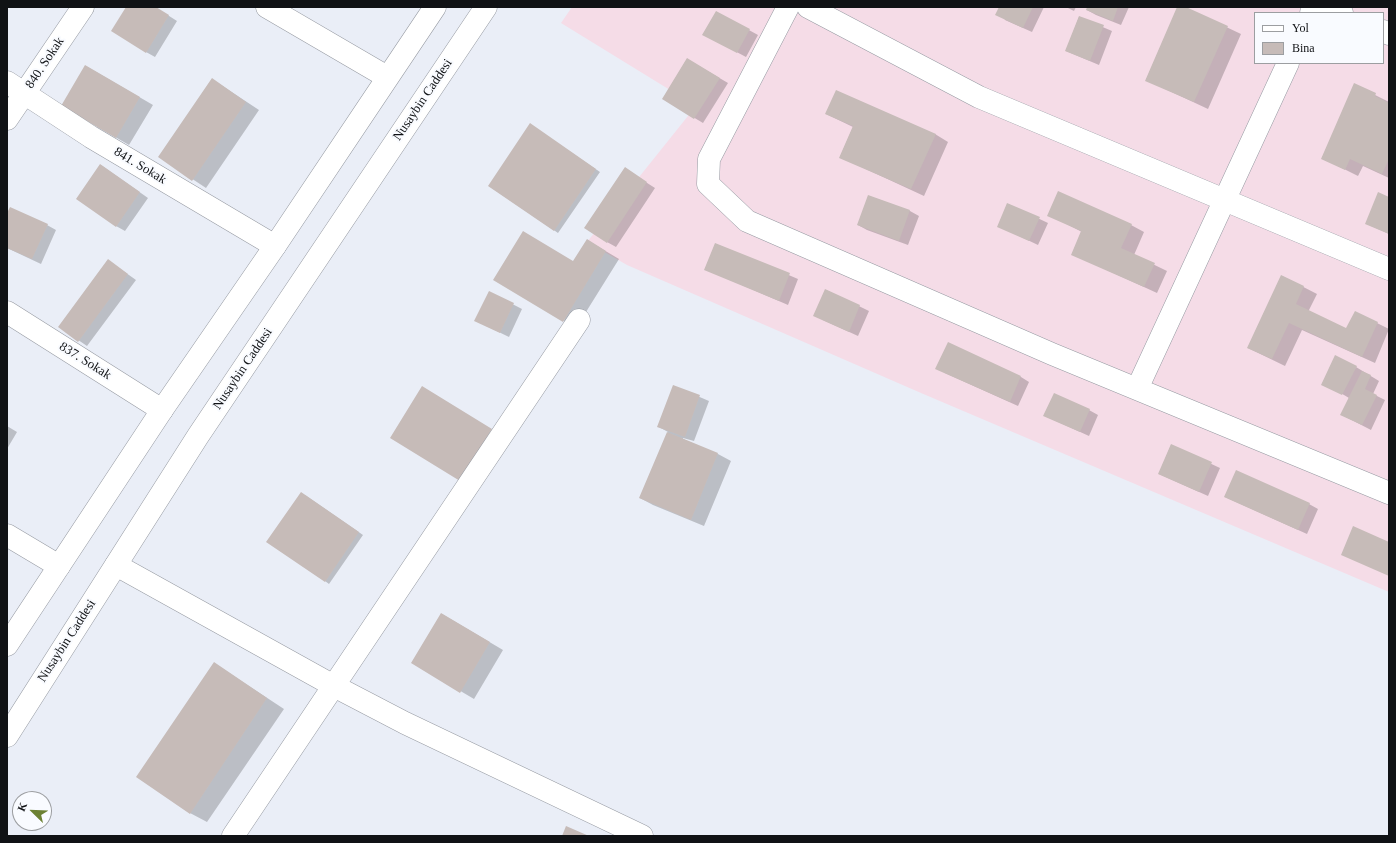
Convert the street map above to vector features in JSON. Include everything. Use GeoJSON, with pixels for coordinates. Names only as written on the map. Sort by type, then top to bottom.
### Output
{"type":"FeatureCollection","features":[{"type":"Feature","properties":{"kind":"main road","name":"840. Sokak"},"geometry":{"type":"LineString","coordinates":[[7,119],[16,87],[83,7]]}},
{"type":"Feature","properties":{"kind":"main road"},"geometry":{"type":"LineString","coordinates":[[267,7],[386,77]]}},
{"type":"Feature","properties":{"kind":"main road"},"geometry":{"type":"LineString","coordinates":[[7,645],[162,410],[275,246],[434,7]]}},
{"type":"Feature","properties":{"kind":"main road","name":"Nusaybin Caddesi"},"geometry":{"type":"LineString","coordinates":[[7,736],[198,436],[486,7]]}},
{"type":"Feature","properties":{"kind":"main road"},"geometry":{"type":"LineString","coordinates":[[788,7],[709,158],[708,184],[747,221],[1137,389],[1389,493]]}},
{"type":"Feature","properties":{"kind":"main road"},"geometry":{"type":"LineString","coordinates":[[808,7],[979,97],[1389,269]]}},
{"type":"Feature","properties":{"kind":"main road"},"geometry":{"type":"LineString","coordinates":[[1329,7],[1340,12]]}},
{"type":"Feature","properties":{"kind":"main road"},"geometry":{"type":"LineString","coordinates":[[1137,389],[1288,64]]}},
{"type":"Feature","properties":{"kind":"main road","name":"841. Sokak"},"geometry":{"type":"LineString","coordinates":[[16,87],[90,137],[275,246]]}},
{"type":"Feature","properties":{"kind":"main road","name":"837. Sokak"},"geometry":{"type":"LineString","coordinates":[[7,312],[162,410]]}},
{"type":"Feature","properties":{"kind":"main road"},"geometry":{"type":"LineString","coordinates":[[233,836],[579,320]]}},
{"type":"Feature","properties":{"kind":"main road"},"geometry":{"type":"LineString","coordinates":[[7,536],[59,566]]}},
{"type":"Feature","properties":{"kind":"main road"},"geometry":{"type":"LineString","coordinates":[[116,565],[334,686],[412,726],[642,836]]}},
{"type":"Feature","properties":{"kind":"shaded area"},"geometry":{"type":"Polygon","coordinates":[[[572,7],[1389,7],[1389,592],[921,393],[627,265],[587,242],[696,106],[561,23],[572,7]]]}},
{"type":"Feature","properties":{"kind":"building"},"geometry":{"type":"Polygon","coordinates":[[[126,7],[156,7],[169,15],[146,53],[111,31],[126,7]]]}},
{"type":"Feature","properties":{"kind":"building"},"geometry":{"type":"Polygon","coordinates":[[[999,7],[1033,7],[1023,28],[995,15],[999,7]]]}},
{"type":"Feature","properties":{"kind":"building"},"geometry":{"type":"Polygon","coordinates":[[[1087,7],[1118,7],[1113,21],[1086,10],[1087,7]]]}},
{"type":"Feature","properties":{"kind":"building"},"geometry":{"type":"Polygon","coordinates":[[[1177,7],[1186,7],[1228,26],[1194,102],[1145,81],[1177,7]]]}},
{"type":"Feature","properties":{"kind":"building"},"geometry":{"type":"Polygon","coordinates":[[[716,11],[750,29],[737,53],[702,35],[716,11]]]}},
{"type":"Feature","properties":{"kind":"building"},"geometry":{"type":"Polygon","coordinates":[[[1079,16],[1104,25],[1090,61],[1065,51],[1079,16]]]}},
{"type":"Feature","properties":{"kind":"building"},"geometry":{"type":"Polygon","coordinates":[[[687,58],[720,78],[694,119],[662,99],[687,58]]]}},
{"type":"Feature","properties":{"kind":"building"},"geometry":{"type":"Polygon","coordinates":[[[85,65],[140,97],[116,138],[61,106],[85,65]]]}},
{"type":"Feature","properties":{"kind":"building"},"geometry":{"type":"Polygon","coordinates":[[[212,78],[246,102],[192,181],[158,157],[212,78]]]}},
{"type":"Feature","properties":{"kind":"building"},"geometry":{"type":"Polygon","coordinates":[[[1354,83],[1376,93],[1375,96],[1389,103],[1389,159],[1382,174],[1350,159],[1345,170],[1321,159],[1354,83]]]}},
{"type":"Feature","properties":{"kind":"building"},"geometry":{"type":"Polygon","coordinates":[[[836,90],[936,134],[911,189],[839,158],[853,126],[825,114],[836,90]]]}},
{"type":"Feature","properties":{"kind":"building"},"geometry":{"type":"Polygon","coordinates":[[[530,123],[596,169],[554,231],[488,186],[530,123]]]}},
{"type":"Feature","properties":{"kind":"building"},"geometry":{"type":"Polygon","coordinates":[[[100,164],[140,192],[116,227],[76,199],[100,164]]]}},
{"type":"Feature","properties":{"kind":"building"},"geometry":{"type":"Polygon","coordinates":[[[625,167],[647,182],[607,243],[584,228],[625,167]]]}},
{"type":"Feature","properties":{"kind":"building"},"geometry":{"type":"Polygon","coordinates":[[[1058,191],[1132,224],[1121,248],[1155,263],[1144,287],[1071,255],[1081,231],[1047,216],[1058,191]]]}},
{"type":"Feature","properties":{"kind":"building"},"geometry":{"type":"Polygon","coordinates":[[[1378,192],[1389,197],[1389,234],[1365,224],[1378,192]]]}},
{"type":"Feature","properties":{"kind":"building"},"geometry":{"type":"Polygon","coordinates":[[[868,195],[910,210],[899,241],[857,225],[868,195]]]}},
{"type":"Feature","properties":{"kind":"building"},"geometry":{"type":"Polygon","coordinates":[[[1007,203],[1040,217],[1029,241],[997,227],[1007,203]]]}},
{"type":"Feature","properties":{"kind":"building"},"geometry":{"type":"Polygon","coordinates":[[[10,207],[48,224],[32,259],[7,248],[7,213],[10,207]]]}},
{"type":"Feature","properties":{"kind":"building"},"geometry":{"type":"Polygon","coordinates":[[[523,231],[573,261],[587,239],[606,251],[563,322],[493,280],[523,231]]]}},
{"type":"Feature","properties":{"kind":"building"},"geometry":{"type":"Polygon","coordinates":[[[715,243],[790,273],[779,301],[704,270],[715,243]]]}},
{"type":"Feature","properties":{"kind":"building"},"geometry":{"type":"Polygon","coordinates":[[[108,259],[128,274],[78,342],[58,327],[108,259]]]}},
{"type":"Feature","properties":{"kind":"building"},"geometry":{"type":"Polygon","coordinates":[[[1281,275],[1304,286],[1296,304],[1346,328],[1355,311],[1378,322],[1362,357],[1289,323],[1272,359],[1247,348],[1281,275]]]}},
{"type":"Feature","properties":{"kind":"building"},"geometry":{"type":"Polygon","coordinates":[[[825,289],[860,305],[849,332],[813,316],[825,289]]]}},
{"type":"Feature","properties":{"kind":"building"},"geometry":{"type":"Polygon","coordinates":[[[489,291],[514,303],[500,333],[474,321],[489,291]]]}},
{"type":"Feature","properties":{"kind":"building"},"geometry":{"type":"Polygon","coordinates":[[[948,342],[1021,376],[1010,402],[935,369],[948,342]]]}},
{"type":"Feature","properties":{"kind":"building"},"geometry":{"type":"Polygon","coordinates":[[[1335,355],[1357,366],[1342,395],[1321,385],[1335,355]]]}},
{"type":"Feature","properties":{"kind":"building"},"geometry":{"type":"Polygon","coordinates":[[[1362,371],[1371,375],[1365,389],[1377,395],[1362,425],[1340,415],[1362,371]]]}},
{"type":"Feature","properties":{"kind":"building"},"geometry":{"type":"Polygon","coordinates":[[[673,385],[700,395],[685,437],[657,427],[673,385]]]}},
{"type":"Feature","properties":{"kind":"building"},"geometry":{"type":"Polygon","coordinates":[[[422,386],[492,429],[460,481],[390,438],[422,386]]]}},
{"type":"Feature","properties":{"kind":"building"},"geometry":{"type":"Polygon","coordinates":[[[1054,393],[1090,409],[1080,432],[1043,416],[1054,393]]]}},
{"type":"Feature","properties":{"kind":"building"},"geometry":{"type":"Polygon","coordinates":[[[667,432],[718,453],[691,520],[639,498],[667,432]]]}},
{"type":"Feature","properties":{"kind":"building"},"geometry":{"type":"Polygon","coordinates":[[[1171,444],[1212,462],[1199,492],[1158,474],[1171,444]]]}},
{"type":"Feature","properties":{"kind":"building"},"geometry":{"type":"Polygon","coordinates":[[[1236,470],[1310,503],[1298,530],[1224,497],[1236,470]]]}},
{"type":"Feature","properties":{"kind":"building"},"geometry":{"type":"Polygon","coordinates":[[[301,492],[359,532],[325,582],[266,542],[301,492]]]}},
{"type":"Feature","properties":{"kind":"building"},"geometry":{"type":"Polygon","coordinates":[[[1353,526],[1389,542],[1389,576],[1341,555],[1353,526]]]}},
{"type":"Feature","properties":{"kind":"building"},"geometry":{"type":"Polygon","coordinates":[[[441,613],[490,642],[460,693],[411,663],[441,613]]]}},
{"type":"Feature","properties":{"kind":"building"},"geometry":{"type":"Polygon","coordinates":[[[214,662],[267,698],[190,814],[136,777],[214,662]]]}},
{"type":"Feature","properties":{"kind":"building"},"geometry":{"type":"Polygon","coordinates":[[[566,826],[589,836],[562,836],[566,826]]]}}]}
